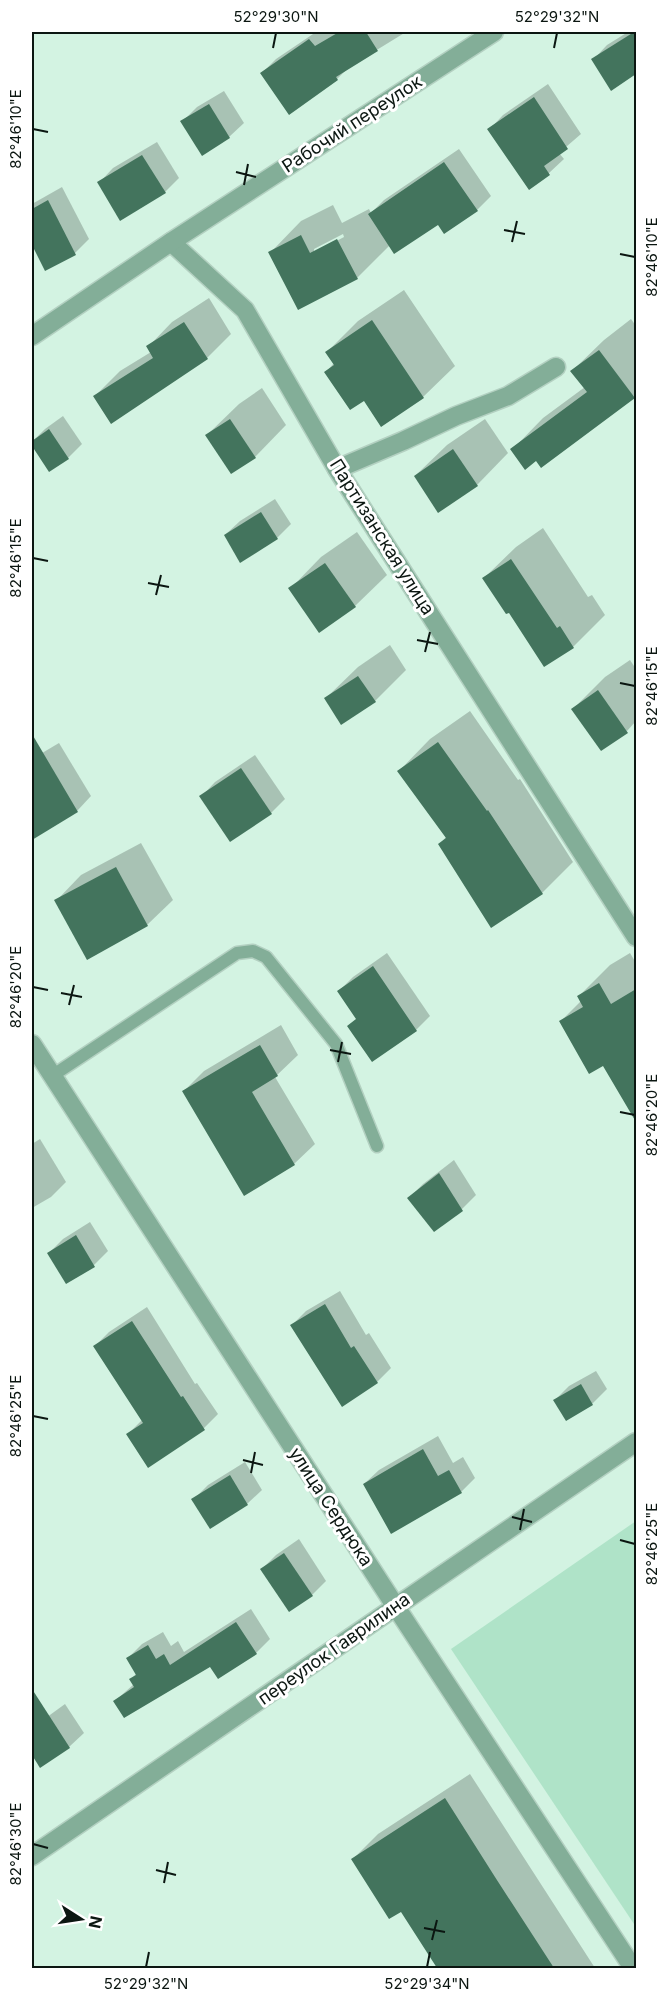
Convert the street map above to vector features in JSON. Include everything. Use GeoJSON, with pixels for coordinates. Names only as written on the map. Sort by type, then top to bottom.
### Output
{"type":"FeatureCollection","features":[{"type":"Feature","properties":{"kind":"street","name":"Рабочий переулок"},"geometry":{"type":"LineString","coordinates":[[32,336],[171,242],[494,32]]}},
{"type":"Feature","properties":{"kind":"street","name":"Партизанская улица"},"geometry":{"type":"LineString","coordinates":[[171,242],[245,310],[337,469],[636,936]]}},
{"type":"Feature","properties":{"kind":"street"},"geometry":{"type":"LineString","coordinates":[[337,469],[456,416],[508,396],[556,367]]}},
{"type":"Feature","properties":{"kind":"street","name":"улица Сердюка"},"geometry":{"type":"LineString","coordinates":[[32,1044],[396,1607],[633,1968]]}},
{"type":"Feature","properties":{"kind":"street","name":"переулок Гаврилина"},"geometry":{"type":"LineString","coordinates":[[32,1856],[636,1442]]}},
{"type":"Feature","properties":{"kind":"lane"},"geometry":{"type":"LineString","coordinates":[[52,1076],[237,953],[253,951],[266,957],[336,1044],[377,1146]]}},
{"type":"Feature","properties":{"kind":"green space"},"geometry":{"type":"Polygon","coordinates":[[[636,1521],[636,1927],[451,1649],[636,1521]]]}},
{"type":"Feature","properties":{"kind":"building"},"geometry":{"type":"Polygon","coordinates":[[[339,32],[366,32],[378,51],[336,77],[338,80],[289,115],[260,73],[309,39],[315,46],[339,32]]]}},
{"type":"Feature","properties":{"kind":"building"},"geometry":{"type":"Polygon","coordinates":[[[636,32],[636,74],[611,91],[591,59],[636,32]]]}},
{"type":"Feature","properties":{"kind":"building"},"geometry":{"type":"Polygon","coordinates":[[[534,97],[568,149],[544,166],[550,175],[529,190],[487,129],[534,97]]]}},
{"type":"Feature","properties":{"kind":"building"},"geometry":{"type":"Polygon","coordinates":[[[209,104],[230,138],[202,156],[180,121],[209,104]]]}},
{"type":"Feature","properties":{"kind":"building"},"geometry":{"type":"Polygon","coordinates":[[[142,155],[166,193],[120,221],[97,182],[142,155]]]}},
{"type":"Feature","properties":{"kind":"building"},"geometry":{"type":"Polygon","coordinates":[[[444,162],[478,211],[444,234],[438,225],[394,254],[368,214],[444,162]]]}},
{"type":"Feature","properties":{"kind":"building"},"geometry":{"type":"Polygon","coordinates":[[[48,200],[76,255],[45,271],[32,245],[32,209],[48,200]]]}},
{"type":"Feature","properties":{"kind":"building"},"geometry":{"type":"Polygon","coordinates":[[[301,235],[310,253],[337,239],[358,279],[298,310],[268,252],[301,235]]]}},
{"type":"Feature","properties":{"kind":"building"},"geometry":{"type":"Polygon","coordinates":[[[372,320],[424,398],[381,427],[364,401],[350,410],[324,372],[334,365],[325,352],[372,320]]]}},
{"type":"Feature","properties":{"kind":"building"},"geometry":{"type":"Polygon","coordinates":[[[184,322],[208,359],[111,424],[93,396],[153,358],[146,346],[184,322]]]}},
{"type":"Feature","properties":{"kind":"building"},"geometry":{"type":"Polygon","coordinates":[[[599,350],[635,398],[541,468],[536,461],[525,470],[510,449],[587,392],[570,371],[599,350]]]}},
{"type":"Feature","properties":{"kind":"building"},"geometry":{"type":"Polygon","coordinates":[[[230,419],[256,458],[231,474],[205,435],[230,419]]]}},
{"type":"Feature","properties":{"kind":"building"},"geometry":{"type":"Polygon","coordinates":[[[49,429],[69,459],[49,472],[32,446],[32,441],[49,429]]]}},
{"type":"Feature","properties":{"kind":"building"},"geometry":{"type":"Polygon","coordinates":[[[453,449],[478,486],[438,513],[414,476],[453,449]]]}},
{"type":"Feature","properties":{"kind":"building"},"geometry":{"type":"Polygon","coordinates":[[[261,512],[278,539],[240,563],[224,535],[261,512]]]}},
{"type":"Feature","properties":{"kind":"building"},"geometry":{"type":"Polygon","coordinates":[[[511,559],[557,628],[560,626],[574,648],[544,667],[509,613],[506,614],[482,578],[511,559]]]}},
{"type":"Feature","properties":{"kind":"building"},"geometry":{"type":"Polygon","coordinates":[[[325,563],[356,607],[319,633],[288,588],[325,563]]]}},
{"type":"Feature","properties":{"kind":"building"},"geometry":{"type":"Polygon","coordinates":[[[358,676],[376,702],[341,725],[324,698],[358,676]]]}},
{"type":"Feature","properties":{"kind":"building"},"geometry":{"type":"Polygon","coordinates":[[[598,690],[628,733],[601,751],[571,709],[598,690]]]}},
{"type":"Feature","properties":{"kind":"building"},"geometry":{"type":"Polygon","coordinates":[[[32,734],[78,812],[32,840],[32,734]]]}},
{"type":"Feature","properties":{"kind":"building"},"geometry":{"type":"Polygon","coordinates":[[[438,742],[488,810],[543,894],[491,928],[438,844],[446,838],[397,771],[438,742]]]}},
{"type":"Feature","properties":{"kind":"building"},"geometry":{"type":"Polygon","coordinates":[[[241,768],[272,814],[230,842],[199,796],[241,768]]]}},
{"type":"Feature","properties":{"kind":"building"},"geometry":{"type":"Polygon","coordinates":[[[116,867],[148,926],[87,960],[54,900],[116,867]]]}},
{"type":"Feature","properties":{"kind":"building"},"geometry":{"type":"Polygon","coordinates":[[[373,966],[417,1031],[372,1062],[347,1026],[356,1019],[337,991],[373,966]]]}},
{"type":"Feature","properties":{"kind":"building"},"geometry":{"type":"Polygon","coordinates":[[[599,983],[611,1004],[636,989],[636,1122],[603,1066],[589,1074],[559,1021],[583,1007],[577,996],[599,983]]]}},
{"type":"Feature","properties":{"kind":"building"},"geometry":{"type":"Polygon","coordinates":[[[260,1045],[278,1076],[252,1092],[295,1165],[244,1196],[182,1091],[260,1045]]]}},
{"type":"Feature","properties":{"kind":"building"},"geometry":{"type":"Polygon","coordinates":[[[439,1173],[463,1211],[434,1232],[407,1198],[439,1173]]]}},
{"type":"Feature","properties":{"kind":"building"},"geometry":{"type":"Polygon","coordinates":[[[76,1235],[95,1267],[66,1284],[47,1253],[76,1235]]]}},
{"type":"Feature","properties":{"kind":"building"},"geometry":{"type":"Polygon","coordinates":[[[325,1304],[351,1348],[354,1346],[378,1383],[342,1407],[290,1325],[325,1304]]]}},
{"type":"Feature","properties":{"kind":"building"},"geometry":{"type":"Polygon","coordinates":[[[132,1321],[205,1430],[148,1468],[126,1434],[143,1423],[93,1346],[132,1321]]]}},
{"type":"Feature","properties":{"kind":"building"},"geometry":{"type":"Polygon","coordinates":[[[581,1384],[593,1405],[566,1421],[553,1400],[581,1384]]]}},
{"type":"Feature","properties":{"kind":"building"},"geometry":{"type":"Polygon","coordinates":[[[423,1449],[438,1476],[449,1470],[462,1493],[391,1534],[363,1484],[423,1449]]]}},
{"type":"Feature","properties":{"kind":"building"},"geometry":{"type":"Polygon","coordinates":[[[230,1475],[248,1505],[210,1529],[191,1499],[230,1475]]]}},
{"type":"Feature","properties":{"kind":"building"},"geometry":{"type":"Polygon","coordinates":[[[284,1553],[313,1596],[289,1612],[260,1569],[284,1553]]]}},
{"type":"Feature","properties":{"kind":"building"},"geometry":{"type":"Polygon","coordinates":[[[236,1622],[257,1654],[218,1679],[210,1667],[124,1718],[113,1701],[134,1687],[129,1679],[136,1675],[126,1658],[148,1645],[156,1659],[164,1654],[170,1665],[236,1622]]]}},
{"type":"Feature","properties":{"kind":"building"},"geometry":{"type":"Polygon","coordinates":[[[32,1689],[70,1748],[40,1768],[32,1755],[32,1689]]]}},
{"type":"Feature","properties":{"kind":"building"},"geometry":{"type":"Polygon","coordinates":[[[445,1798],[554,1968],[437,1968],[401,1912],[389,1919],[351,1859],[445,1798]]]}}]}
